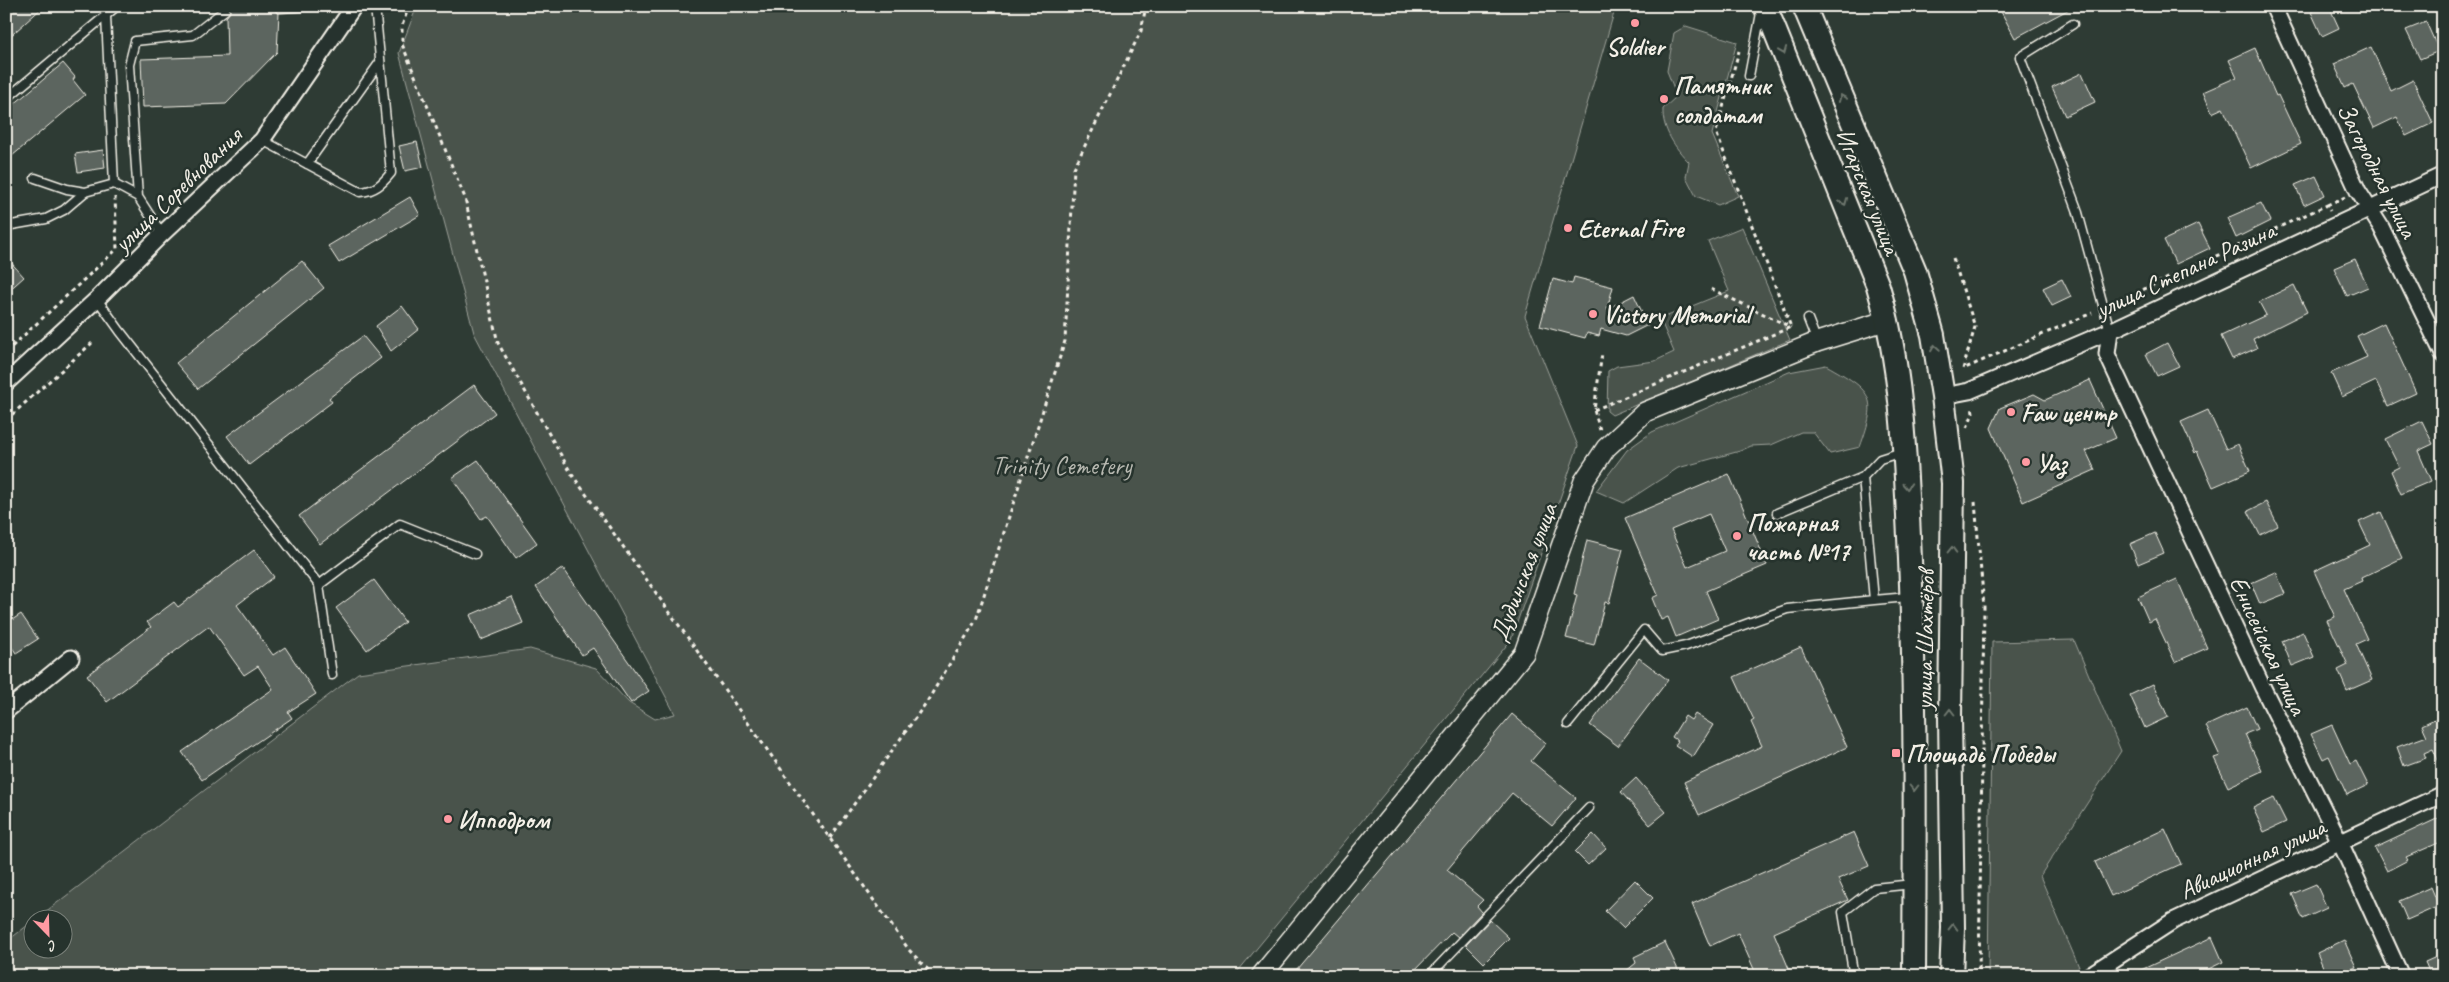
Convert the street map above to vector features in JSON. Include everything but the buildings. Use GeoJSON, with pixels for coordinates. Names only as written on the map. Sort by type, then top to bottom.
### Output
{"type":"FeatureCollection","features":[{"type":"Feature","properties":{"kind":"main road","name":"Игарская улица"},"geometry":{"type":"LineString","coordinates":[[1764,6],[1878,286],[1888,320],[1900,402]]}},
{"type":"Feature","properties":{"kind":"main road","name":"Игарская улица"},"geometry":{"type":"LineString","coordinates":[[1804,6],[1916,271],[1933,335],[1943,396]]}},
{"type":"Feature","properties":{"kind":"main road","name":"улица Шахтёров"},"geometry":{"type":"LineString","coordinates":[[1943,396],[1953,483],[1950,718],[1953,928],[1951,976]]}},
{"type":"Feature","properties":{"kind":"main road","name":"улица Шахтёров"},"geometry":{"type":"LineString","coordinates":[[1900,402],[1912,597],[1914,976]]}},
{"type":"Feature","properties":{"kind":"street","name":"улица Соревнования"},"geometry":{"type":"LineString","coordinates":[[6,383],[97,299],[162,234],[262,140],[354,6]]}},
{"type":"Feature","properties":{"kind":"street","name":"Загородная улица"},"geometry":{"type":"LineString","coordinates":[[2273,6],[2358,191],[2381,227],[2443,354]]}},
{"type":"Feature","properties":{"kind":"street","name":"улица Степана Разина"},"geometry":{"type":"LineString","coordinates":[[1943,396],[1969,391],[2110,331],[2443,174]]}},
{"type":"Feature","properties":{"kind":"street","name":"Дудинская улица"},"geometry":{"type":"LineString","coordinates":[[1262,976],[1524,653],[1584,482],[1606,448],[1645,412],[1817,342],[1888,320]]}},
{"type":"Feature","properties":{"kind":"street","name":"Енисейская улица"},"geometry":{"type":"LineString","coordinates":[[2110,331],[2107,354],[2111,363],[2263,688],[2340,842],[2401,976]]}},
{"type":"Feature","properties":{"kind":"street"},"geometry":{"type":"LineString","coordinates":[[6,711],[71,658]]}},
{"type":"Feature","properties":{"kind":"street","name":"Авиационная улица"},"geometry":{"type":"LineString","coordinates":[[2097,973],[2173,921],[2443,794]]}},
{"type":"Feature","properties":{"kind":"lane"},"geometry":{"type":"LineString","coordinates":[[6,99],[117,6]]}},
{"type":"Feature","properties":{"kind":"lane"},"geometry":{"type":"LineString","coordinates":[[280,8],[311,6]]}},
{"type":"Feature","properties":{"kind":"lane"},"geometry":{"type":"LineString","coordinates":[[262,140],[360,192],[372,191],[384,182],[391,173],[375,6]]}},
{"type":"Feature","properties":{"kind":"lane"},"geometry":{"type":"LineString","coordinates":[[1749,76],[1764,6]]}},
{"type":"Feature","properties":{"kind":"lane"},"geometry":{"type":"LineString","coordinates":[[138,197],[129,65],[135,41],[193,35],[225,10]]}},
{"type":"Feature","properties":{"kind":"lane"},"geometry":{"type":"LineString","coordinates":[[106,16],[114,184]]}},
{"type":"Feature","properties":{"kind":"lane"},"geometry":{"type":"LineString","coordinates":[[2073,24],[2020,57],[2077,209],[2110,331]]}},
{"type":"Feature","properties":{"kind":"lane"},"geometry":{"type":"LineString","coordinates":[[307,164],[380,62]]}},
{"type":"Feature","properties":{"kind":"lane"},"geometry":{"type":"LineString","coordinates":[[35,178],[67,189],[85,192],[114,184],[138,197],[162,234]]}},
{"type":"Feature","properties":{"kind":"lane"},"geometry":{"type":"LineString","coordinates":[[6,226],[46,219],[64,210],[85,192]]}},
{"type":"Feature","properties":{"kind":"lane"},"geometry":{"type":"LineString","coordinates":[[97,299],[318,585],[332,675]]}},
{"type":"Feature","properties":{"kind":"lane"},"geometry":{"type":"LineString","coordinates":[[1808,319],[1817,342]]}},
{"type":"Feature","properties":{"kind":"lane"},"geometry":{"type":"LineString","coordinates":[[1777,513],[1863,477],[1880,459],[1904,451]]}},
{"type":"Feature","properties":{"kind":"lane"},"geometry":{"type":"LineString","coordinates":[[1863,477],[1874,600]]}},
{"type":"Feature","properties":{"kind":"lane"},"geometry":{"type":"LineString","coordinates":[[318,585],[400,524],[475,554]]}},
{"type":"Feature","properties":{"kind":"lane"},"geometry":{"type":"LineString","coordinates":[[1568,724],[1644,630],[1662,650],[1686,646],[1787,609],[1912,597]]}},
{"type":"Feature","properties":{"kind":"lane"},"geometry":{"type":"LineString","coordinates":[[1428,976],[1589,808]]}},
{"type":"Feature","properties":{"kind":"lane"},"geometry":{"type":"LineString","coordinates":[[1853,971],[1843,912],[1874,888],[1915,884]]}},
{"type":"Feature","properties":{"kind":"path"},"geometry":{"type":"LineString","coordinates":[[409,6],[402,26],[402,44],[465,198],[498,343],[571,473],[909,950],[934,976]]}},
{"type":"Feature","properties":{"kind":"path"},"geometry":{"type":"LineString","coordinates":[[830,838],[928,700],[976,620],[1065,341],[1074,168],[1141,31],[1146,6]]}},
{"type":"Feature","properties":{"kind":"path"},"geometry":{"type":"LineString","coordinates":[[1740,47],[1716,132],[1791,327]]}},
{"type":"Feature","properties":{"kind":"path"},"geometry":{"type":"LineString","coordinates":[[6,352],[117,248],[114,184]]}},
{"type":"Feature","properties":{"kind":"path"},"geometry":{"type":"LineString","coordinates":[[1711,289],[1791,327]]}},
{"type":"Feature","properties":{"kind":"path"},"geometry":{"type":"LineString","coordinates":[[1594,410],[1791,327]]}},
{"type":"Feature","properties":{"kind":"path"},"geometry":{"type":"LineString","coordinates":[[6,420],[92,343]]}},
{"type":"Feature","properties":{"kind":"path"},"geometry":{"type":"LineString","coordinates":[[1602,353],[1594,410],[1606,448]]}},
{"type":"Feature","properties":{"kind":"path"},"geometry":{"type":"LineString","coordinates":[[1974,492],[1984,607],[1979,976]]}},
{"type":"Feature","properties":{"kind":"green space","name":"Trinity Cemetery"},"geometry":{"type":"Polygon","coordinates":[[[417,6],[1616,6],[1525,316],[1578,446],[1511,640],[1234,976],[6,976],[6,942],[22,930],[22,960],[72,960],[72,910],[48,910],[358,673],[530,649],[596,668],[629,703],[655,719],[675,714],[474,333],[399,53],[417,6]]]}},
{"type":"Feature","properties":{"kind":"green space"},"geometry":{"type":"Polygon","coordinates":[[[1686,26],[1737,42],[1712,134],[1738,196],[1718,205],[1696,196],[1686,177],[1689,162],[1670,138],[1663,116],[1663,109],[1677,96],[1667,71],[1674,33],[1686,26]]]}},
{"type":"Feature","properties":{"kind":"green space"},"geometry":{"type":"Polygon","coordinates":[[[1742,227],[1790,340],[1612,415],[1607,411],[1608,371],[1617,366],[1655,361],[1674,352],[1660,319],[1729,291],[1708,241],[1742,227]]]}},
{"type":"Feature","properties":{"kind":"green space"},"geometry":{"type":"Polygon","coordinates":[[[1826,365],[1862,389],[1867,397],[1870,405],[1869,416],[1860,447],[1830,454],[1813,432],[1801,432],[1771,445],[1751,446],[1740,451],[1678,468],[1624,503],[1596,491],[1627,450],[1652,432],[1789,372],[1826,365]]]}},
{"type":"Feature","properties":{"kind":"green space"},"geometry":{"type":"Polygon","coordinates":[[[2074,640],[2121,751],[2040,876],[2079,967],[2065,976],[1988,976],[1992,642],[2074,640]]]}},
{"type":"Feature","properties":{"kind":"place","name":"Soldier"},"geometry":{"type":"Point","coordinates":[1635,23]}},
{"type":"Feature","properties":{"kind":"place","name":"Памятник солдатам"},"geometry":{"type":"Point","coordinates":[1664,99]}},
{"type":"Feature","properties":{"kind":"place","name":"Eternal Fire"},"geometry":{"type":"Point","coordinates":[1568,228]}},
{"type":"Feature","properties":{"kind":"place","name":"Victory Memorial"},"geometry":{"type":"Point","coordinates":[1593,314]}},
{"type":"Feature","properties":{"kind":"place","name":"Faw центр"},"geometry":{"type":"Point","coordinates":[2011,412]}},
{"type":"Feature","properties":{"kind":"place","name":"Уаз"},"geometry":{"type":"Point","coordinates":[2026,462]}},
{"type":"Feature","properties":{"kind":"place","name":"Пожарная часть №17"},"geometry":{"type":"Point","coordinates":[1737,536]}},
{"type":"Feature","properties":{"kind":"place","name":"Площадь Победы"},"geometry":{"type":"Point","coordinates":[1896,753]}},
{"type":"Feature","properties":{"kind":"place","name":"Ипподром"},"geometry":{"type":"Point","coordinates":[448,819]}}]}
